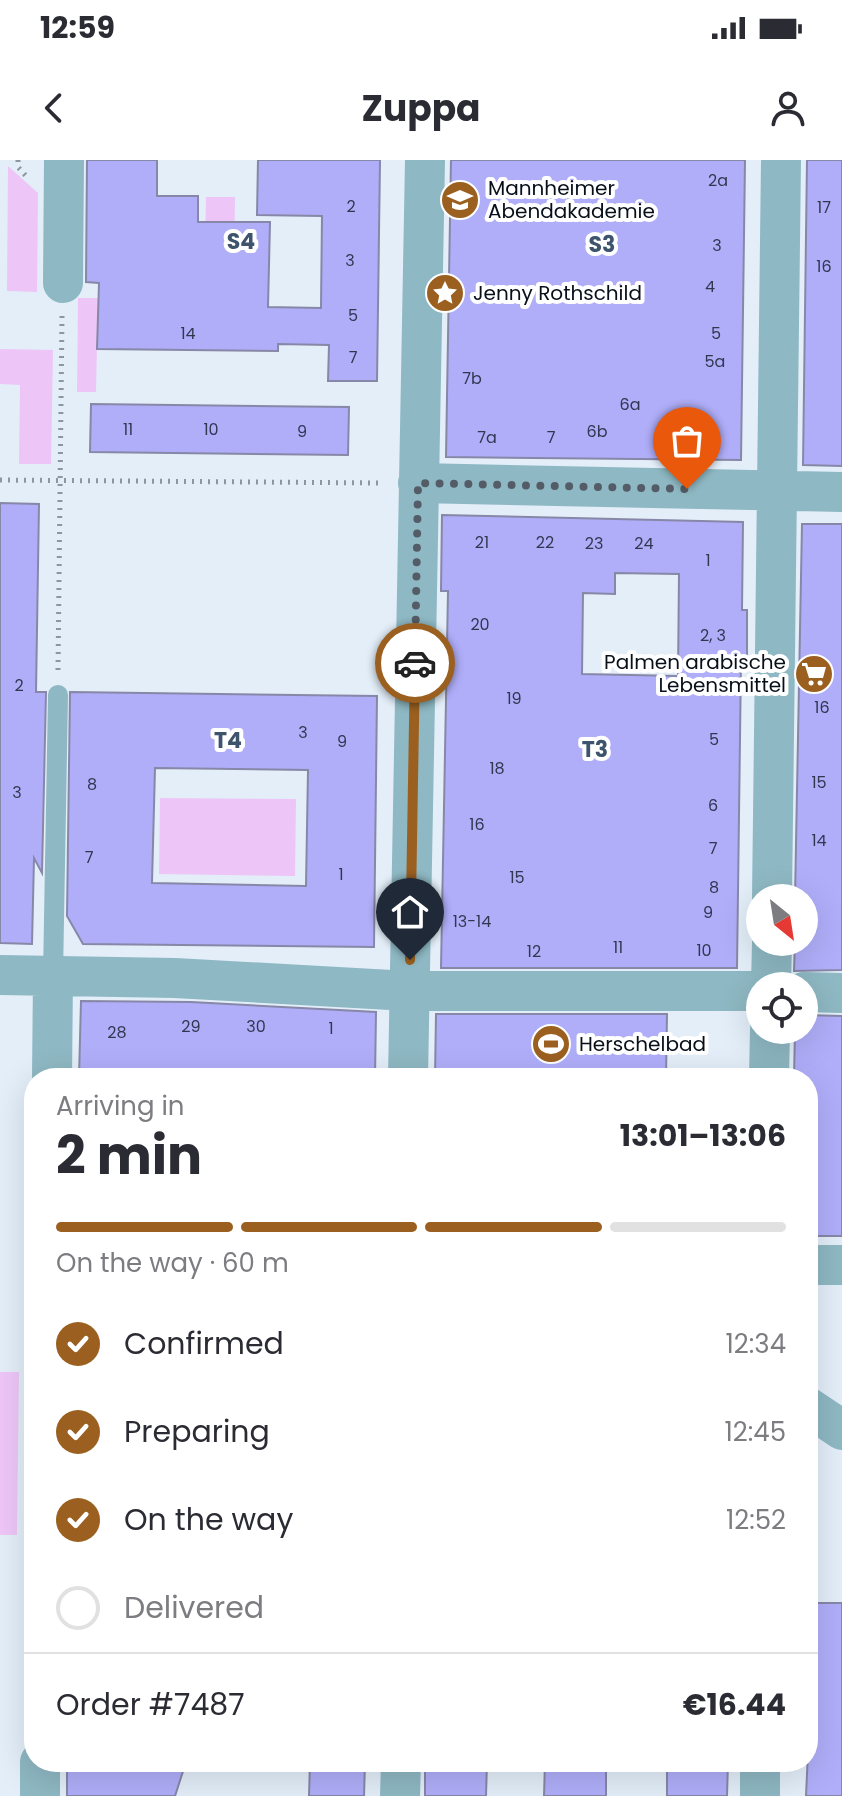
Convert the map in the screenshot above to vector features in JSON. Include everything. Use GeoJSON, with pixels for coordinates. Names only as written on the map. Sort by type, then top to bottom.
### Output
{"type":"FeatureCollection","features":[{"type":"Feature","properties":{"kind":"street"},"geometry":{"type":"LineString","coordinates":[[63,283],[64,160]]}},
{"type":"Feature","properties":{"kind":"street"},"geometry":{"type":"LineString","coordinates":[[408,1068],[425,160]]}},
{"type":"Feature","properties":{"kind":"street"},"geometry":{"type":"LineString","coordinates":[[772,884],[781,160]]}},
{"type":"Feature","properties":{"kind":"street"},"geometry":{"type":"LineString","coordinates":[[418,483],[842,492]]}},
{"type":"Feature","properties":{"kind":"street"},"geometry":{"type":"LineString","coordinates":[[0,975],[409,991],[746,991]]}},
{"type":"Feature","properties":{"kind":"street"},"geometry":{"type":"LineString","coordinates":[[52,1068],[53,976]]}},
{"type":"Feature","properties":{"kind":"street"},"geometry":{"type":"LineString","coordinates":[[818,992],[842,993]]}},
{"type":"Feature","properties":{"kind":"street"},"geometry":{"type":"LineString","coordinates":[[769,1068],[770,1044]]}},
{"type":"Feature","properties":{"kind":"street"},"geometry":{"type":"LineString","coordinates":[[818,1265],[842,1265]]}},
{"type":"Feature","properties":{"kind":"street"},"geometry":{"type":"LineString","coordinates":[[818,1414],[842,1430]]}},
{"type":"Feature","properties":{"kind":"street"},"geometry":{"type":"LineString","coordinates":[[40,1772],[40,1796]]}},
{"type":"Feature","properties":{"kind":"street"},"geometry":{"type":"LineString","coordinates":[[400,1796],[401,1772]]}},
{"type":"Feature","properties":{"kind":"street"},"geometry":{"type":"LineString","coordinates":[[760,1772],[760,1796]]}},
{"type":"Feature","properties":{"kind":"lane"},"geometry":{"type":"LineString","coordinates":[[53,976],[58,695]]}},
{"type":"Feature","properties":{"kind":"path"},"geometry":{"type":"LineString","coordinates":[[58,695],[63,283]]}},
{"type":"Feature","properties":{"kind":"path"},"geometry":{"type":"LineString","coordinates":[[0,480],[418,483]]}},
{"type":"Feature","properties":{"kind":"shaded area"},"geometry":{"type":"Polygon","coordinates":[[[8,166],[38,193],[37,292],[7,291],[8,166]]]}},
{"type":"Feature","properties":{"kind":"shaded area"},"geometry":{"type":"Polygon","coordinates":[[[206,197],[235,197],[234,283],[204,282],[206,197]]]}},
{"type":"Feature","properties":{"kind":"shaded area"},"geometry":{"type":"Polygon","coordinates":[[[78,298],[98,298],[96,392],[77,392],[78,298]]]}},
{"type":"Feature","properties":{"kind":"shaded area"},"geometry":{"type":"Polygon","coordinates":[[[0,349],[53,350],[51,464],[19,464],[20,385],[0,384],[0,349]]]}},
{"type":"Feature","properties":{"kind":"shaded area"},"geometry":{"type":"Polygon","coordinates":[[[160,798],[296,799],[295,876],[159,874],[160,798]]]}},
{"type":"Feature","properties":{"kind":"shaded area"},"geometry":{"type":"Polygon","coordinates":[[[0,1372],[19,1372],[17,1535],[0,1535],[0,1372]]]}},
{"type":"Feature","properties":{"kind":"building"},"geometry":{"type":"Polygon","coordinates":[[[87,160],[157,160],[157,196],[198,196],[198,222],[270,222],[268,307],[321,308],[322,216],[257,215],[258,160],[380,160],[377,381],[328,381],[329,345],[278,344],[278,351],[97,349],[99,283],[86,282],[87,160]]]}},
{"type":"Feature","properties":{"kind":"building"},"geometry":{"type":"Polygon","coordinates":[[[451,160],[745,160],[741,460],[446,457],[451,160]]]}},
{"type":"Feature","properties":{"kind":"building"},"geometry":{"type":"Polygon","coordinates":[[[807,160],[842,160],[842,466],[803,465],[807,160]]]}},
{"type":"Feature","properties":{"kind":"building"},"geometry":{"type":"Polygon","coordinates":[[[91,404],[349,407],[348,455],[90,452],[91,404]]]}},
{"type":"Feature","properties":{"kind":"building"},"geometry":{"type":"Polygon","coordinates":[[[0,503],[39,504],[36,692],[46,692],[42,873],[34,858],[32,944],[0,943],[0,503]]]}},
{"type":"Feature","properties":{"kind":"building"},"geometry":{"type":"Polygon","coordinates":[[[442,515],[743,522],[742,610],[747,610],[747,661],[741,661],[737,968],[441,968],[448,591],[441,591],[442,515]],[[615,573],[615,594],[583,593],[582,674],[678,676],[679,574],[615,573]]]}},
{"type":"Feature","properties":{"kind":"building"},"geometry":{"type":"Polygon","coordinates":[[[802,524],[842,524],[842,970],[794,971],[795,956],[818,956],[818,884],[795,884],[802,524]]]}},
{"type":"Feature","properties":{"kind":"building"},"geometry":{"type":"Polygon","coordinates":[[[70,692],[377,696],[374,947],[83,944],[67,916],[70,692]],[[155,768],[152,883],[306,886],[308,770],[155,768]]]}},
{"type":"Feature","properties":{"kind":"building"},"geometry":{"type":"Polygon","coordinates":[[[81,1001],[191,1002],[376,1012],[375,1068],[79,1068],[81,1001]]]}},
{"type":"Feature","properties":{"kind":"building","name":"Herschelbad"},"geometry":{"type":"Polygon","coordinates":[[[436,1014],[667,1014],[666,1068],[435,1068],[436,1014]]]}},
{"type":"Feature","properties":{"kind":"building"},"geometry":{"type":"Polygon","coordinates":[[[818,1015],[842,1016],[842,1236],[818,1236],[818,1068],[794,1068],[795,1044],[818,1044],[818,1015]]]}},
{"type":"Feature","properties":{"kind":"building"},"geometry":{"type":"Polygon","coordinates":[[[818,1603],[842,1603],[842,1796],[806,1796],[807,1772],[818,1772],[818,1603]]]}},
{"type":"Feature","properties":{"kind":"building"},"geometry":{"type":"Polygon","coordinates":[[[67,1772],[183,1772],[175,1796],[67,1796],[67,1772]]]}},
{"type":"Feature","properties":{"kind":"building"},"geometry":{"type":"Polygon","coordinates":[[[310,1772],[365,1772],[364,1796],[309,1796],[310,1772]]]}},
{"type":"Feature","properties":{"kind":"building"},"geometry":{"type":"Polygon","coordinates":[[[425,1772],[487,1772],[486,1796],[425,1796],[425,1772]]]}},
{"type":"Feature","properties":{"kind":"building"},"geometry":{"type":"Polygon","coordinates":[[[545,1772],[606,1772],[606,1796],[544,1796],[545,1772]]]}},
{"type":"Feature","properties":{"kind":"building"},"geometry":{"type":"Polygon","coordinates":[[[667,1772],[728,1772],[727,1796],[667,1796],[667,1772]]]}},
{"type":"Feature","properties":{"kind":"way so far"},"geometry":{"type":"LineString","coordinates":[[415,663],[418,483],[687,489]]}},
{"type":"Feature","properties":{"kind":"place","name":"Mannheimer Abendakademie"},"geometry":{"type":"Point","coordinates":[460,200]}},
{"type":"Feature","properties":{"kind":"place","name":"Jenny Rothschild"},"geometry":{"type":"Point","coordinates":[445,293]}},
{"type":"Feature","properties":{"kind":"place","name":"Palmen arabische Lebensmittel"},"geometry":{"type":"Point","coordinates":[814,674]}},
{"type":"Feature","properties":{"kind":"place","name":"Herschelbad"},"geometry":{"type":"Point","coordinates":[551,1044]}},
{"type":"Feature","properties":{"kind":"district","name":"S4"},"geometry":{"type":"Point","coordinates":[241,241]}},
{"type":"Feature","properties":{"kind":"district","name":"S3"},"geometry":{"type":"Point","coordinates":[602,244]}},
{"type":"Feature","properties":{"kind":"district","name":"T4"},"geometry":{"type":"Point","coordinates":[228,740]}},
{"type":"Feature","properties":{"kind":"district","name":"T3"},"geometry":{"type":"Point","coordinates":[595,749]}},
{"type":"Feature","properties":{"kind":"route"},"geometry":{"type":"LineString","coordinates":[[410,960],[415,663]]}}]}
